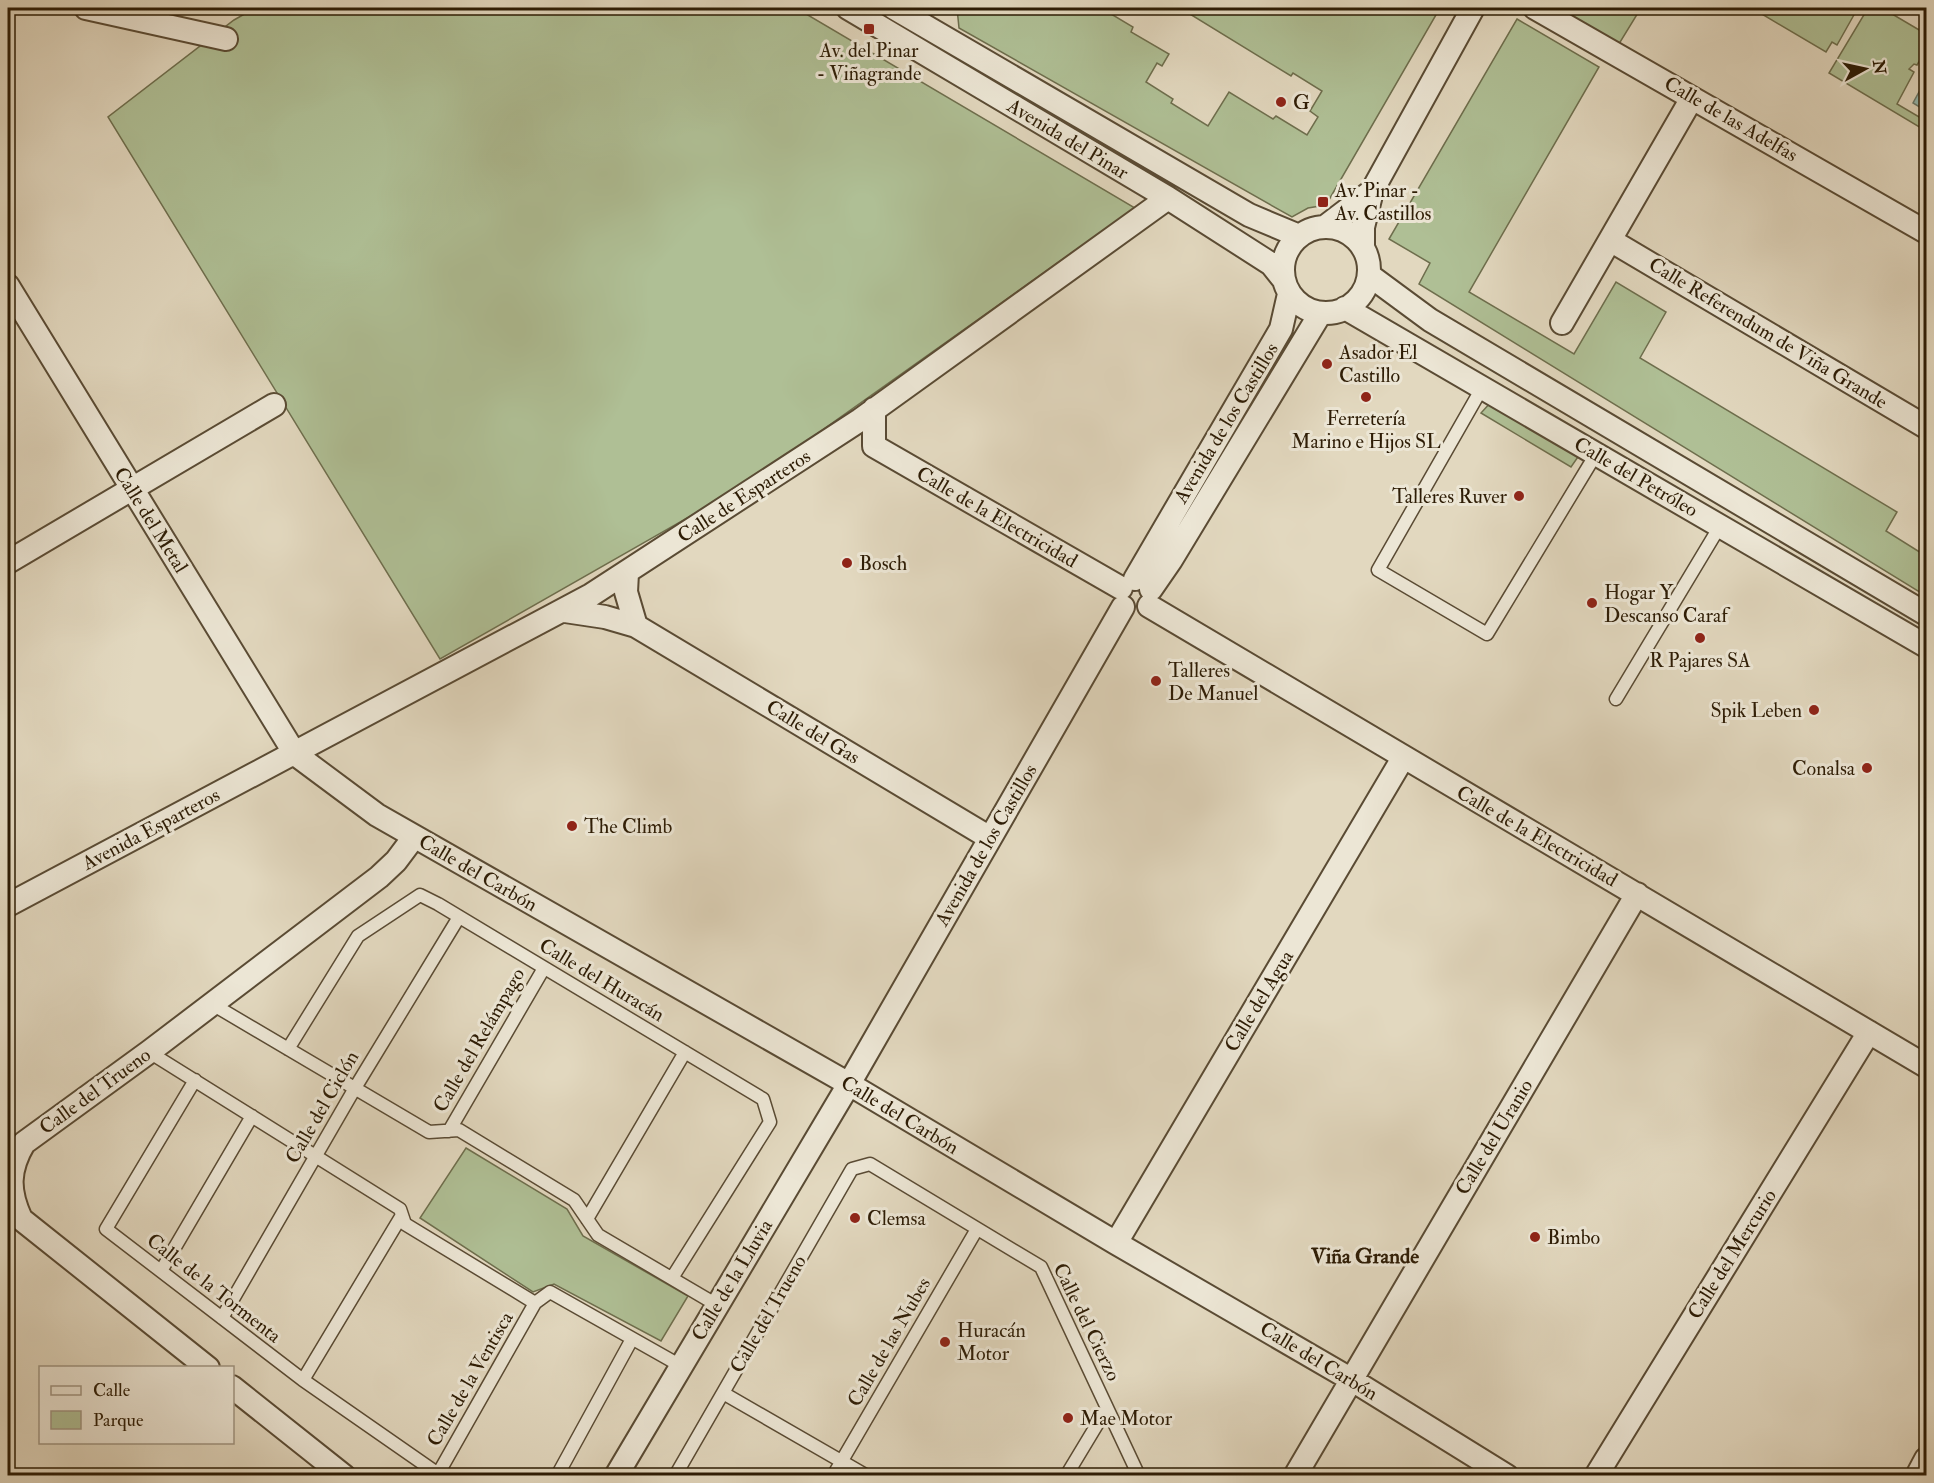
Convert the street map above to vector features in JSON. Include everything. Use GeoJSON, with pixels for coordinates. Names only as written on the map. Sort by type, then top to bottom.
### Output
{"type":"FeatureCollection","features":[{"type":"Feature","properties":{"kind":"street"},"geometry":{"type":"LineString","coordinates":[[86,8],[226,39]]}},
{"type":"Feature","properties":{"kind":"street","name":"Avenida del Pinar"},"geometry":{"type":"LineString","coordinates":[[848,8],[1168,198],[1270,264],[1286,286]]}},
{"type":"Feature","properties":{"kind":"street","name":"Avenida del Pinar"},"geometry":{"type":"LineString","coordinates":[[894,8],[919,14],[1249,215],[1299,236]]}},
{"type":"Feature","properties":{"kind":"street"},"geometry":{"type":"LineString","coordinates":[[1363,248],[1364,227],[1372,191],[1473,8]]}},
{"type":"Feature","properties":{"kind":"street","name":"Calle de las Adelfas"},"geometry":{"type":"LineString","coordinates":[[1535,8],[1926,232]]}},
{"type":"Feature","properties":{"kind":"street"},"geometry":{"type":"LineString","coordinates":[[904,40],[919,14]]}},
{"type":"Feature","properties":{"kind":"street"},"geometry":{"type":"LineString","coordinates":[[1562,323],[1692,98]]}},
{"type":"Feature","properties":{"kind":"street"},"geometry":{"type":"LineString","coordinates":[[1326,226],[1354,237],[1363,248],[1368,261],[1369,275],[1365,289],[1357,300],[1346,308],[1320,314],[1302,306],[1286,286],[1283,263],[1288,248],[1299,236],[1312,229],[1326,226],[1372,191]]}},
{"type":"Feature","properties":{"kind":"street","name":"Calle de Esparteros"},"geometry":{"type":"LineString","coordinates":[[295,754],[565,611],[627,573],[867,415],[1168,198]]}},
{"type":"Feature","properties":{"kind":"street","name":"Calle Referendum de Viña Grande"},"geometry":{"type":"LineString","coordinates":[[1610,240],[1926,427]]}},
{"type":"Feature","properties":{"kind":"street","name":"Calle del Petróleo"},"geometry":{"type":"LineString","coordinates":[[1369,275],[1430,320],[1926,614]]}},
{"type":"Feature","properties":{"kind":"street","name":"Calle del Metal"},"geometry":{"type":"LineString","coordinates":[[8,286],[295,754]]}},
{"type":"Feature","properties":{"kind":"street","name":"Avenida de los Castillos"},"geometry":{"type":"LineString","coordinates":[[849,1084],[990,838],[1136,594],[1281,329],[1286,286]]}},
{"type":"Feature","properties":{"kind":"street","name":"Calle del Petróleo"},"geometry":{"type":"LineString","coordinates":[[1346,308],[1926,646]]}},
{"type":"Feature","properties":{"kind":"street","name":"Avenida de los Castillos"},"geometry":{"type":"LineString","coordinates":[[1136,594],[1171,560],[1320,314]]}},
{"type":"Feature","properties":{"kind":"street"},"geometry":{"type":"LineString","coordinates":[[8,562],[274,405]]}},
{"type":"Feature","properties":{"kind":"street"},"geometry":{"type":"LineString","coordinates":[[867,415],[874,446]]}},
{"type":"Feature","properties":{"kind":"street","name":"Calle de la Electricidad"},"geometry":{"type":"LineString","coordinates":[[828,441],[874,446],[1136,594],[1403,758],[1926,1066]]}},
{"type":"Feature","properties":{"kind":"street"},"geometry":{"type":"LineString","coordinates":[[627,573],[626,592],[636,626]]}},
{"type":"Feature","properties":{"kind":"street","name":"Calle del Gas"},"geometry":{"type":"LineString","coordinates":[[565,611],[605,617],[636,626],[990,838]]}},
{"type":"Feature","properties":{"kind":"street","name":"Calle del Carbón"},"geometry":{"type":"LineString","coordinates":[[295,754],[351,798],[414,837],[849,1084],[1116,1243],[1353,1380],[1507,1476]]}},
{"type":"Feature","properties":{"kind":"street","name":"Avenida Esparteros"},"geometry":{"type":"LineString","coordinates":[[8,905],[295,754]]}},
{"type":"Feature","properties":{"kind":"street","name":"Calle del Agua"},"geometry":{"type":"LineString","coordinates":[[1116,1243],[1403,758]]}},
{"type":"Feature","properties":{"kind":"street","name":"Calle del Trueno"},"geometry":{"type":"LineString","coordinates":[[205,1366],[21,1219],[14,1202],[13,1161],[24,1143],[149,1052],[379,877],[396,861],[414,837]]}},
{"type":"Feature","properties":{"kind":"street","name":"Calle del Uranio"},"geometry":{"type":"LineString","coordinates":[[1295,1476],[1637,894]]}},
{"type":"Feature","properties":{"kind":"street","name":"Calle del Mercurio"},"geometry":{"type":"LineString","coordinates":[[1596,1476],[1869,1032]]}},
{"type":"Feature","properties":{"kind":"street","name":"Calle de la Lluvia"},"geometry":{"type":"LineString","coordinates":[[615,1476],[849,1084]]}},
{"type":"Feature","properties":{"kind":"street"},"geometry":{"type":"LineString","coordinates":[[234,1389],[344,1476]]}},
{"type":"Feature","properties":{"kind":"street"},"geometry":{"type":"LineString","coordinates":[[1917,1476],[1926,1459]]}},
{"type":"Feature","properties":{"kind":"lane"},"geometry":{"type":"LineString","coordinates":[[1482,388],[1378,570],[1487,634],[1596,454]]}},
{"type":"Feature","properties":{"kind":"lane"},"geometry":{"type":"LineString","coordinates":[[1616,699],[1720,526]]}},
{"type":"Feature","properties":{"kind":"lane","name":"Calle del Huracán"},"geometry":{"type":"LineString","coordinates":[[288,1048],[358,936],[420,895],[685,1052],[763,1099],[770,1122],[672,1278]]}},
{"type":"Feature","properties":{"kind":"lane","name":"Calle del Ciclón"},"geometry":{"type":"LineString","coordinates":[[222,1318],[355,1088],[459,917]]}},
{"type":"Feature","properties":{"kind":"lane","name":"Calle del Relámpago"},"geometry":{"type":"LineString","coordinates":[[449,1131],[544,968]]}},
{"type":"Feature","properties":{"kind":"lane"},"geometry":{"type":"LineString","coordinates":[[212,1004],[429,1132],[459,1130],[574,1200],[598,1235],[717,1305]]}},
{"type":"Feature","properties":{"kind":"lane"},"geometry":{"type":"LineString","coordinates":[[149,1052],[400,1209],[405,1224],[535,1303],[550,1292],[681,1366]]}},
{"type":"Feature","properties":{"kind":"lane"},"geometry":{"type":"LineString","coordinates":[[587,1219],[685,1052]]}},
{"type":"Feature","properties":{"kind":"lane","name":"Calle de la Tormenta"},"geometry":{"type":"LineString","coordinates":[[195,1080],[106,1229],[303,1380],[439,1475]]}},
{"type":"Feature","properties":{"kind":"lane"},"geometry":{"type":"LineString","coordinates":[[161,1271],[252,1116]]}},
{"type":"Feature","properties":{"kind":"lane","name":"Calle del Cierzo"},"geometry":{"type":"LineString","coordinates":[[870,1164],[1041,1267],[1139,1476]]}},
{"type":"Feature","properties":{"kind":"lane","name":"Calle del Trueno"},"geometry":{"type":"LineString","coordinates":[[675,1476],[852,1169],[870,1164]]}},
{"type":"Feature","properties":{"kind":"lane"},"geometry":{"type":"LineString","coordinates":[[303,1380],[402,1215]]}},
{"type":"Feature","properties":{"kind":"lane","name":"Calle de las Nubes"},"geometry":{"type":"LineString","coordinates":[[833,1476],[978,1229]]}},
{"type":"Feature","properties":{"kind":"lane","name":"Calle de la Ventisca"},"geometry":{"type":"LineString","coordinates":[[439,1475],[535,1303]]}},
{"type":"Feature","properties":{"kind":"lane"},"geometry":{"type":"LineString","coordinates":[[557,1476],[632,1339]]}},
{"type":"Feature","properties":{"kind":"lane"},"geometry":{"type":"LineString","coordinates":[[723,1393],[867,1476]]}},
{"type":"Feature","properties":{"kind":"lane"},"geometry":{"type":"LineString","coordinates":[[1066,1476],[1107,1408]]}},
{"type":"Feature","properties":{"kind":"green space"},"geometry":{"type":"Polygon","coordinates":[[[255,8],[796,8],[1135,208],[745,485],[440,659],[108,117],[234,20],[255,8]]]}},
{"type":"Feature","properties":{"kind":"green space"},"geometry":{"type":"Polygon","coordinates":[[[957,8],[1108,8],[1106,11],[1133,27],[1131,32],[1169,54],[1162,66],[1157,63],[1146,82],[1173,99],[1171,103],[1208,126],[1229,92],[1273,119],[1276,116],[1307,135],[1318,117],[1310,111],[1322,91],[1293,73],[1291,76],[1180,8],[1440,8],[1326,205],[1308,208],[1292,217],[959,28],[957,8]]]}},
{"type":"Feature","properties":{"kind":"green space"},"geometry":{"type":"Polygon","coordinates":[[[1535,8],[1641,8],[1614,52],[1535,8]]]}},
{"type":"Feature","properties":{"kind":"green space"},"geometry":{"type":"Polygon","coordinates":[[[1756,8],[1852,8],[1851,10],[1855,13],[1837,45],[1832,42],[1826,52],[1755,10],[1756,8]]]}},
{"type":"Feature","properties":{"kind":"green space"},"geometry":{"type":"Polygon","coordinates":[[[1868,8],[1882,8],[1926,34],[1926,50],[1917,65],[1914,64],[1909,69],[1914,72],[1897,104],[1926,121],[1926,131],[1829,73],[1868,8]]]}},
{"type":"Feature","properties":{"kind":"green space"},"geometry":{"type":"Polygon","coordinates":[[[1517,19],[1599,67],[1469,292],[1574,354],[1616,282],[1666,312],[1640,358],[1897,512],[1886,531],[1926,556],[1926,596],[1419,284],[1430,263],[1389,239],[1517,19]]]}},
{"type":"Feature","properties":{"kind":"green space"},"geometry":{"type":"Polygon","coordinates":[[[1492,401],[1580,454],[1571,467],[1481,413],[1492,401]]]}},
{"type":"Feature","properties":{"kind":"green space"},"geometry":{"type":"Polygon","coordinates":[[[466,1148],[567,1209],[583,1236],[688,1296],[661,1341],[554,1284],[533,1292],[420,1218],[466,1148]]]}},
{"type":"Feature","properties":{"kind":"water"},"geometry":{"type":"Polygon","coordinates":[[[1926,79],[1926,111],[1913,103],[1926,79]]]}},
{"type":"Feature","properties":{"kind":"place","name":"Av. del Pinar - Viñagrande"},"geometry":{"type":"Point","coordinates":[869,29]}},
{"type":"Feature","properties":{"kind":"place","name":"G"},"geometry":{"type":"Point","coordinates":[1281,102]}},
{"type":"Feature","properties":{"kind":"place","name":"Av. Pinar - Av. Castillos"},"geometry":{"type":"Point","coordinates":[1323,202]}},
{"type":"Feature","properties":{"kind":"place","name":"Asador El Castillo"},"geometry":{"type":"Point","coordinates":[1327,364]}},
{"type":"Feature","properties":{"kind":"place","name":"Ferretería Marino e Hijos SL"},"geometry":{"type":"Point","coordinates":[1366,397]}},
{"type":"Feature","properties":{"kind":"place","name":"Talleres Ruver"},"geometry":{"type":"Point","coordinates":[1519,496]}},
{"type":"Feature","properties":{"kind":"place","name":"Bosch"},"geometry":{"type":"Point","coordinates":[847,563]}},
{"type":"Feature","properties":{"kind":"place","name":"Hogar Y Descanso Caraf"},"geometry":{"type":"Point","coordinates":[1592,603]}},
{"type":"Feature","properties":{"kind":"place","name":"R Pajares SA"},"geometry":{"type":"Point","coordinates":[1700,638]}},
{"type":"Feature","properties":{"kind":"place","name":"Talleres De Manuel"},"geometry":{"type":"Point","coordinates":[1156,681]}},
{"type":"Feature","properties":{"kind":"place","name":"Spik Leben"},"geometry":{"type":"Point","coordinates":[1814,710]}},
{"type":"Feature","properties":{"kind":"place","name":"Conalsa"},"geometry":{"type":"Point","coordinates":[1867,768]}},
{"type":"Feature","properties":{"kind":"place","name":"The Climb"},"geometry":{"type":"Point","coordinates":[572,826]}},
{"type":"Feature","properties":{"kind":"place","name":"Clemsa"},"geometry":{"type":"Point","coordinates":[855,1218]}},
{"type":"Feature","properties":{"kind":"place","name":"Bimbo"},"geometry":{"type":"Point","coordinates":[1535,1237]}},
{"type":"Feature","properties":{"kind":"place","name":"Huracán Motor"},"geometry":{"type":"Point","coordinates":[945,1342]}},
{"type":"Feature","properties":{"kind":"place","name":"Mae Motor"},"geometry":{"type":"Point","coordinates":[1068,1418]}},
{"type":"Feature","properties":{"kind":"district","name":"Viña Grande"},"geometry":{"type":"Point","coordinates":[1365,1256]}}]}
